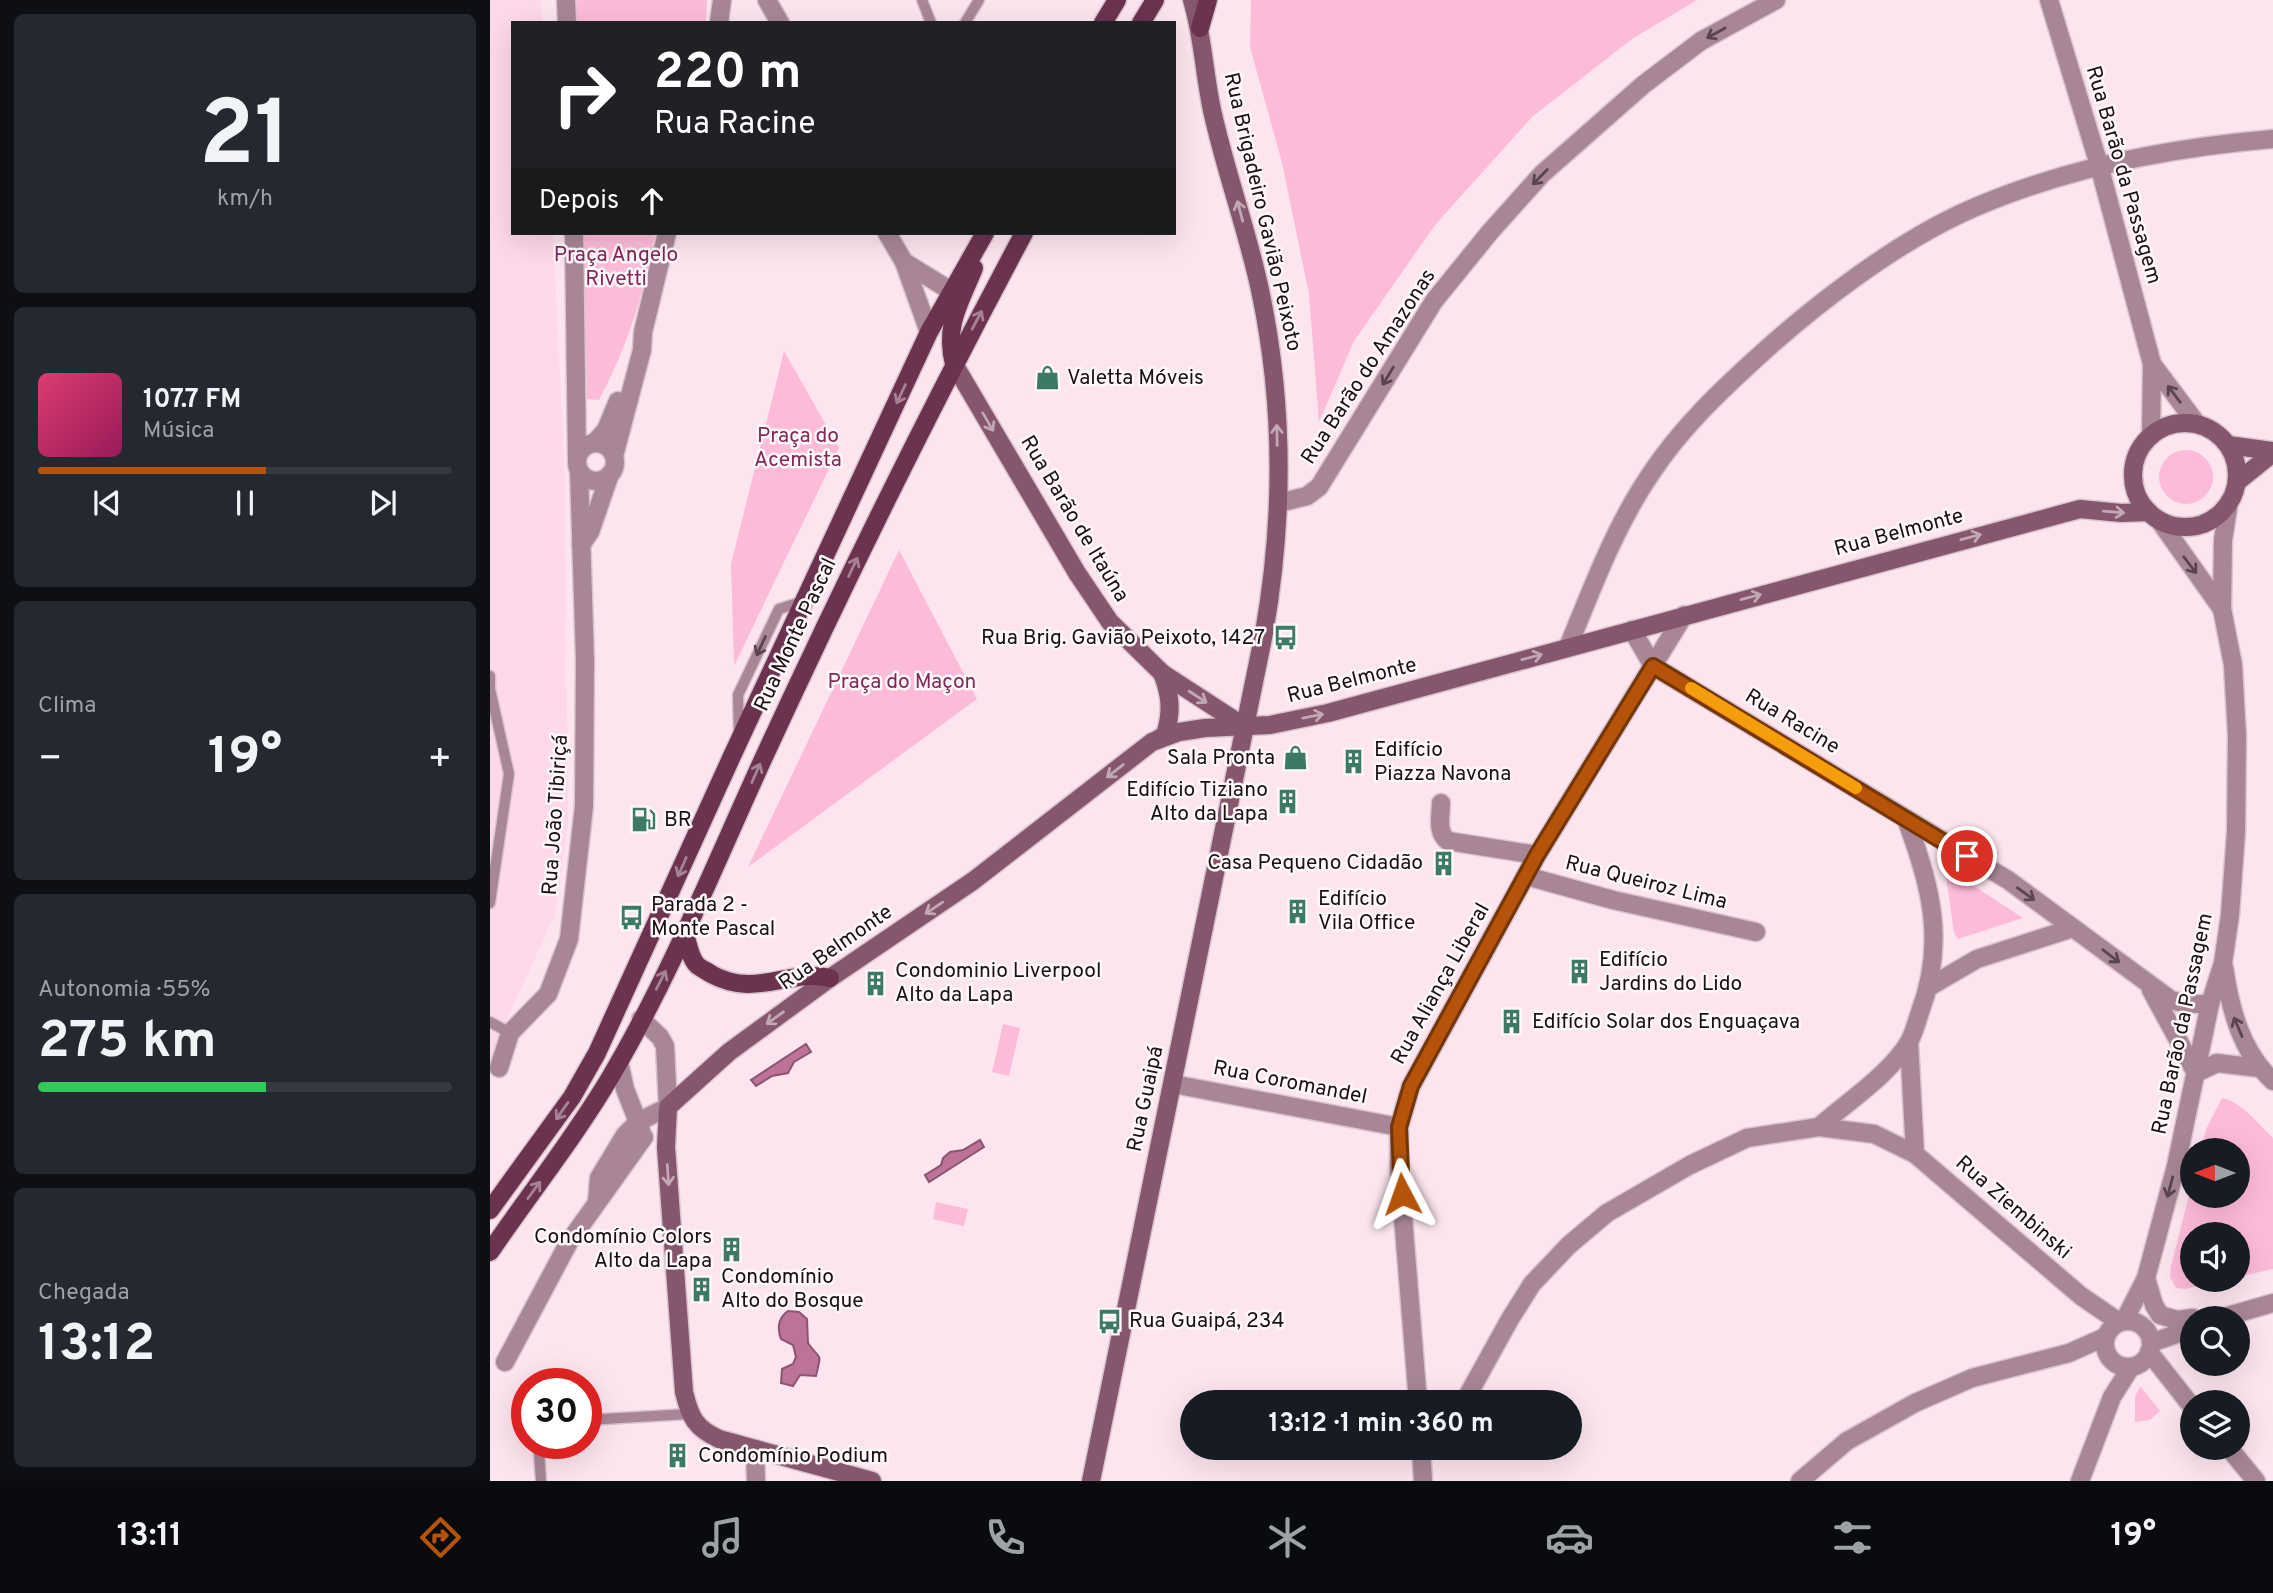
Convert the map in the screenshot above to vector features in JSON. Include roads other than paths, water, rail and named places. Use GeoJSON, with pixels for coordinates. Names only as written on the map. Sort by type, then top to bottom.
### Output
{"type":"FeatureCollection","features":[{"type":"Feature","properties":{"kind":"main road"},"geometry":{"type":"LineString","coordinates":[[1104,21],[1116,0]]}},
{"type":"Feature","properties":{"kind":"main road"},"geometry":{"type":"LineString","coordinates":[[1142,21],[1155,0]]}},
{"type":"Feature","properties":{"kind":"main road","name":"Rua Brigadeiro Gavião Peixoto"},"geometry":{"type":"LineString","coordinates":[[1192,0],[1200,28],[1212,110],[1260,288],[1274,362],[1279,503],[1274,576],[1245,727]]}},
{"type":"Feature","properties":{"kind":"main road"},"geometry":{"type":"LineString","coordinates":[[1200,28],[1208,0]]}},
{"type":"Feature","properties":{"kind":"main road"},"geometry":{"type":"LineString","coordinates":[[954,363],[950,346],[951,325],[986,235]]}},
{"type":"Feature","properties":{"kind":"main road","name":"Rua Monte Pascal"},"geometry":{"type":"LineString","coordinates":[[495,1202],[565,1106],[597,1053],[929,332],[986,235]]}},
{"type":"Feature","properties":{"kind":"main road","name":"Rua Monte Pascal"},"geometry":{"type":"LineString","coordinates":[[492,1249],[563,1150],[619,1062],[685,934],[844,586],[954,363],[1023,235]]}},
{"type":"Feature","properties":{"kind":"main road","name":"Rua Barão de Itaúna"},"geometry":{"type":"LineString","coordinates":[[954,363],[1077,573],[1103,612],[1144,658],[1162,673],[1245,727]]}},
{"type":"Feature","properties":{"kind":"main road"},"geometry":{"type":"LineString","coordinates":[[2197,424],[2217,434],[2228,446],[2236,463],[2237,482],[2229,502],[2215,518],[2194,526],[2170,525],[2154,516],[2136,492],[2134,467],[2137,456],[2151,436],[2173,425],[2197,424]]}},
{"type":"Feature","properties":{"kind":"main road"},"geometry":{"type":"LineString","coordinates":[[2228,446],[2273,452]]}},
{"type":"Feature","properties":{"kind":"main road"},"geometry":{"type":"LineString","coordinates":[[2237,482],[2273,452]]}},
{"type":"Feature","properties":{"kind":"main road","name":"Rua Belmonte"},"geometry":{"type":"LineString","coordinates":[[668,1107],[729,1052],[830,978],[973,881],[1152,742],[1179,732],[1245,727],[1328,713],[2080,509],[2154,516]]}},
{"type":"Feature","properties":{"kind":"main road"},"geometry":{"type":"LineString","coordinates":[[1152,742],[1165,735],[1170,720],[1171,704],[1162,673]]}},
{"type":"Feature","properties":{"kind":"main road","name":"Rua Guaipá"},"geometry":{"type":"LineString","coordinates":[[1091,1481],[1245,727]]}},
{"type":"Feature","properties":{"kind":"main road"},"geometry":{"type":"LineString","coordinates":[[685,934],[697,965],[732,983],[770,983],[817,975],[830,978]]}},
{"type":"Feature","properties":{"kind":"main road"},"geometry":{"type":"LineString","coordinates":[[668,1107],[666,1147],[684,1392],[689,1414],[703,1432],[719,1439],[872,1481]]}},
{"type":"Feature","properties":{"kind":"street"},"geometry":{"type":"LineString","coordinates":[[566,0],[567,21]]}},
{"type":"Feature","properties":{"kind":"street"},"geometry":{"type":"LineString","coordinates":[[767,0],[778,13]]}},
{"type":"Feature","properties":{"kind":"street","name":"Rua Barão do Amazonas"},"geometry":{"type":"LineString","coordinates":[[1279,503],[1307,496],[1319,487],[1434,301],[1542,174],[1643,85],[1701,41],[1776,0]]}},
{"type":"Feature","properties":{"kind":"street","name":"Rua Barão da Passagem"},"geometry":{"type":"LineString","coordinates":[[2049,0],[2099,165],[2152,363],[2151,436]]}},
{"type":"Feature","properties":{"kind":"street"},"geometry":{"type":"LineString","coordinates":[[1568,647],[1615,535],[1649,476],[1684,429],[1796,323],[1898,248],[1959,214],[2029,187],[2099,165],[2236,142],[2273,139]]}},
{"type":"Feature","properties":{"kind":"street","name":"Rua João Tibiriçá"},"geometry":{"type":"LineString","coordinates":[[499,1069],[510,1033],[548,994],[569,939],[584,806],[585,662],[581,544],[585,454],[578,425],[574,235]]}},
{"type":"Feature","properties":{"kind":"street"},"geometry":{"type":"LineString","coordinates":[[581,544],[590,532],[612,465],[642,351],[643,332],[667,235]]}},
{"type":"Feature","properties":{"kind":"street"},"geometry":{"type":"LineString","coordinates":[[888,235],[904,262],[929,332]]}},
{"type":"Feature","properties":{"kind":"street"},"geometry":{"type":"LineString","coordinates":[[904,262],[951,291]]}},
{"type":"Feature","properties":{"kind":"street"},"geometry":{"type":"LineString","coordinates":[[585,454],[607,446],[612,465],[606,478],[593,481],[587,479],[585,454],[603,436],[611,421],[634,349],[643,332]]}},
{"type":"Feature","properties":{"kind":"street","name":"Rua Barão da Passagem"},"geometry":{"type":"LineString","coordinates":[[2152,363],[2197,424]]}},
{"type":"Feature","properties":{"kind":"street","name":"Rua Barão da Passagem"},"geometry":{"type":"LineString","coordinates":[[2114,1328],[2146,1278],[2176,1166],[2210,1004],[2223,963],[2230,915],[2236,832],[2238,736],[2233,665],[2222,609],[2223,540],[2229,502]]}},
{"type":"Feature","properties":{"kind":"street","name":"Rua Barão da Passagem"},"geometry":{"type":"LineString","coordinates":[[2154,516],[2222,609]]}},
{"type":"Feature","properties":{"kind":"street","name":"Rua Aliança Liberal"},"geometry":{"type":"LineString","coordinates":[[1417,1390],[1399,1167],[1399,1127],[1411,1086],[1537,855],[1684,615]]}},
{"type":"Feature","properties":{"kind":"street"},"geometry":{"type":"LineString","coordinates":[[1632,630],[1653,666]]}},
{"type":"Feature","properties":{"kind":"street","name":"Rua Racine"},"geometry":{"type":"LineString","coordinates":[[1653,666],[2008,880],[2073,928]]}},
{"type":"Feature","properties":{"kind":"street"},"geometry":{"type":"LineString","coordinates":[[1441,803],[1440,830],[1443,838],[1448,841],[1537,855]]}},
{"type":"Feature","properties":{"kind":"street"},"geometry":{"type":"LineString","coordinates":[[1471,1390],[1532,1284],[1569,1245],[1607,1213],[1690,1165],[1747,1139],[1819,1126],[1875,1080],[1909,1042],[1929,987],[1934,950],[1930,892],[1906,819]]}},
{"type":"Feature","properties":{"kind":"street","name":"Rua Queiroz Lima"},"geometry":{"type":"LineString","coordinates":[[1526,876],[1613,900],[1756,932]]}},
{"type":"Feature","properties":{"kind":"street"},"geometry":{"type":"LineString","coordinates":[[1929,987],[1977,959],[2073,928],[2148,984],[2179,1003],[2210,1004]]}},
{"type":"Feature","properties":{"kind":"street"},"geometry":{"type":"LineString","coordinates":[[2223,963],[2235,1020],[2259,1068],[2273,1081]]}},
{"type":"Feature","properties":{"kind":"street"},"geometry":{"type":"LineString","coordinates":[[2148,984],[2196,1073],[2217,1062],[2259,1068]]}},
{"type":"Feature","properties":{"kind":"street"},"geometry":{"type":"LineString","coordinates":[[505,1362],[569,1242],[596,1204],[599,1178],[625,1135],[641,1129],[668,1107],[665,1046],[660,1037],[641,1019]]}},
{"type":"Feature","properties":{"kind":"street"},"geometry":{"type":"LineString","coordinates":[[1909,1042],[1915,1154]]}},
{"type":"Feature","properties":{"kind":"street"},"geometry":{"type":"LineString","coordinates":[[619,1062],[625,1089],[641,1129],[666,1147]]}},
{"type":"Feature","properties":{"kind":"street","name":"Rua Coromandel"},"geometry":{"type":"LineString","coordinates":[[1173,1084],[1399,1127]]}},
{"type":"Feature","properties":{"kind":"street","name":"Rua Ziembinski"},"geometry":{"type":"LineString","coordinates":[[1819,1126],[1874,1134],[1915,1154],[2081,1296],[2114,1328],[2139,1323],[2145,1329],[2132,1358]]}},
{"type":"Feature","properties":{"kind":"street"},"geometry":{"type":"LineString","coordinates":[[2146,1278],[2160,1315],[2180,1320]]}},
{"type":"Feature","properties":{"kind":"street"},"geometry":{"type":"LineString","coordinates":[[2250,1310],[2273,1303]]}},
{"type":"Feature","properties":{"kind":"street"},"geometry":{"type":"LineString","coordinates":[[1800,1481],[1847,1441],[1915,1403],[1972,1378],[2068,1353],[2114,1328]]}},
{"type":"Feature","properties":{"kind":"street"},"geometry":{"type":"LineString","coordinates":[[2114,1328],[2105,1346],[2132,1358],[2180,1393]]}},
{"type":"Feature","properties":{"kind":"street"},"geometry":{"type":"LineString","coordinates":[[2068,1353],[2132,1358],[2180,1334]]}},
{"type":"Feature","properties":{"kind":"street"},"geometry":{"type":"LineString","coordinates":[[2080,1481],[2112,1397],[2132,1358]]}},
{"type":"Feature","properties":{"kind":"street"},"geometry":{"type":"LineString","coordinates":[[755,1449],[757,1481]]}},
{"type":"Feature","properties":{"kind":"street"},"geometry":{"type":"LineString","coordinates":[[1423,1460],[1423,1481]]}},
{"type":"Feature","properties":{"kind":"street"},"geometry":{"type":"LineString","coordinates":[[2239,1460],[2256,1481]]}},
{"type":"Feature","properties":{"kind":"lane"},"geometry":{"type":"LineString","coordinates":[[922,0],[930,21]]}},
{"type":"Feature","properties":{"kind":"lane"},"geometry":{"type":"LineString","coordinates":[[966,21],[979,0]]}},
{"type":"Feature","properties":{"kind":"lane"},"geometry":{"type":"LineString","coordinates":[[490,677],[490,689],[509,774],[490,903]]}},
{"type":"Feature","properties":{"kind":"lane"},"geometry":{"type":"LineString","coordinates":[[490,1022],[510,1033]]}},
{"type":"Feature","properties":{"kind":"lane"},"geometry":{"type":"LineString","coordinates":[[602,1419],[689,1414]]}},
{"type":"Feature","properties":{"kind":"lane"},"geometry":{"type":"LineString","coordinates":[[539,1459],[541,1481]]}},
{"type":"Feature","properties":{"kind":"place","name":"Valetta Móveis"},"geometry":{"type":"Point","coordinates":[1047,378]}},
{"type":"Feature","properties":{"kind":"place","name":"Rua Brig. Gavião Peixoto, 1427"},"geometry":{"type":"Point","coordinates":[1285,638]}},
{"type":"Feature","properties":{"kind":"place","name":"Sala Pronta"},"geometry":{"type":"Point","coordinates":[1295,758]}},
{"type":"Feature","properties":{"kind":"place","name":"Edifício Piazza Navona"},"geometry":{"type":"Point","coordinates":[1354,762]}},
{"type":"Feature","properties":{"kind":"place","name":"Edifício Tiziano Alto da Lapa"},"geometry":{"type":"Point","coordinates":[1288,802]}},
{"type":"Feature","properties":{"kind":"place","name":"BR"},"geometry":{"type":"Point","coordinates":[644,820]}},
{"type":"Feature","properties":{"kind":"place","name":"Casa Pequeno Cidadão"},"geometry":{"type":"Point","coordinates":[1443,863]}},
{"type":"Feature","properties":{"kind":"place","name":"Edifício Vila Office"},"geometry":{"type":"Point","coordinates":[1298,911]}},
{"type":"Feature","properties":{"kind":"place","name":"Parada 2 - Monte Pascal"},"geometry":{"type":"Point","coordinates":[631,917]}},
{"type":"Feature","properties":{"kind":"place","name":"Edifício Jardins do Lido"},"geometry":{"type":"Point","coordinates":[1579,972]}},
{"type":"Feature","properties":{"kind":"place","name":"Condominio Liverpool Alto da Lapa"},"geometry":{"type":"Point","coordinates":[875,983]}},
{"type":"Feature","properties":{"kind":"place","name":"Edifício Solar dos Enguaçava"},"geometry":{"type":"Point","coordinates":[1512,1022]}},
{"type":"Feature","properties":{"kind":"place","name":"Condomínio Colors Alto da Lapa"},"geometry":{"type":"Point","coordinates":[732,1249]}},
{"type":"Feature","properties":{"kind":"place","name":"Condomínio Alto do Bosque"},"geometry":{"type":"Point","coordinates":[701,1289]}},
{"type":"Feature","properties":{"kind":"place","name":"Rua Guaipá, 234"},"geometry":{"type":"Point","coordinates":[1109,1321]}},
{"type":"Feature","properties":{"kind":"place","name":"Condomínio Podium"},"geometry":{"type":"Point","coordinates":[678,1456]}},
{"type":"Feature","properties":{"kind":"park label","name":"Praça Angelo Rivetti"},"geometry":{"type":"Point","coordinates":[616,267]}},
{"type":"Feature","properties":{"kind":"park label","name":"Praça do Acemista"},"geometry":{"type":"Point","coordinates":[798,448]}},
{"type":"Feature","properties":{"kind":"park label","name":"Praça do Maçon"},"geometry":{"type":"Point","coordinates":[902,682]}}]}
